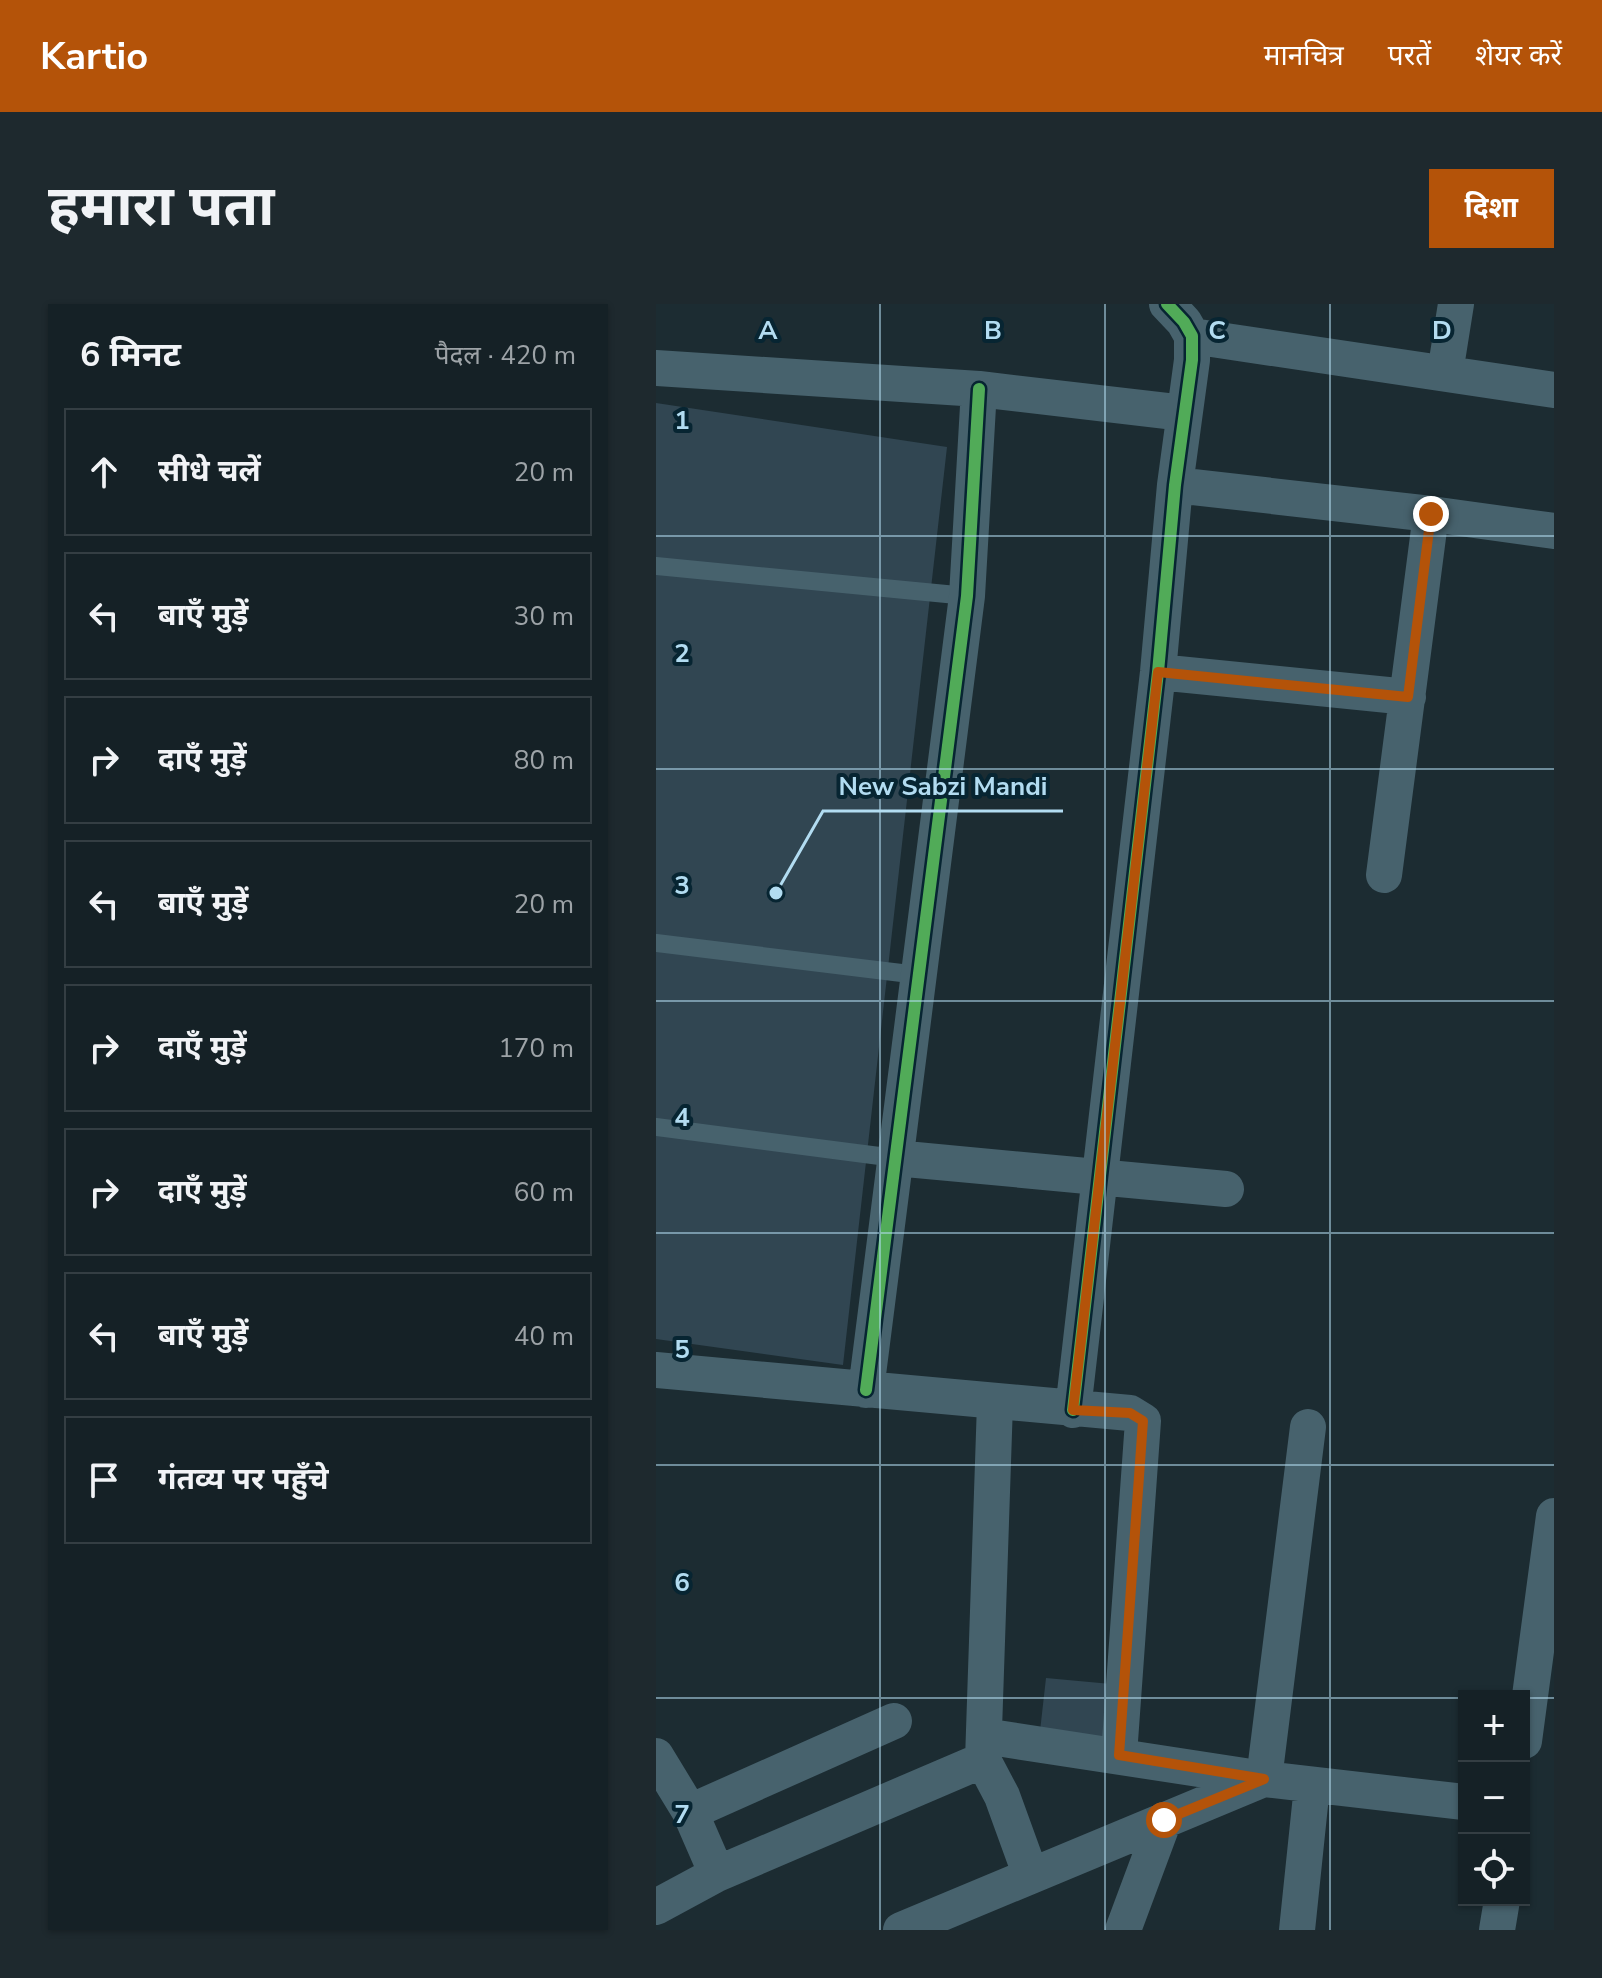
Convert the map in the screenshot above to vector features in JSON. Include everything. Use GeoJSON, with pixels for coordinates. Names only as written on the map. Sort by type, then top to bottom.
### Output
{"type":"FeatureCollection","features":[{"type":"Feature","properties":{"kind":"street"},"geometry":{"type":"LineString","coordinates":[[1073,1410],[1158,672],[1175,485],[1192,360],[1192,336],[1167,304]]}},
{"type":"Feature","properties":{"kind":"street"},"geometry":{"type":"LineString","coordinates":[[1445,373],[1456,304]]}},
{"type":"Feature","properties":{"kind":"street"},"geometry":{"type":"LineString","coordinates":[[1192,336],[1554,390]]}},
{"type":"Feature","properties":{"kind":"street"},"geometry":{"type":"LineString","coordinates":[[656,368],[979,389],[1184,413]]}},
{"type":"Feature","properties":{"kind":"street"},"geometry":{"type":"LineString","coordinates":[[866,1390],[967,596],[979,389]]}},
{"type":"Feature","properties":{"kind":"street"},"geometry":{"type":"LineString","coordinates":[[1175,485],[1554,531]]}},
{"type":"Feature","properties":{"kind":"street"},"geometry":{"type":"LineString","coordinates":[[1384,875],[1431,514]]}},
{"type":"Feature","properties":{"kind":"street"},"geometry":{"type":"LineString","coordinates":[[1158,672],[1408,697]]}},
{"type":"Feature","properties":{"kind":"street"},"geometry":{"type":"LineString","coordinates":[[895,1158],[1226,1189]]}},
{"type":"Feature","properties":{"kind":"street"},"geometry":{"type":"LineString","coordinates":[[656,1370],[1130,1413],[1143,1421],[1119,1755]]}},
{"type":"Feature","properties":{"kind":"street"},"geometry":{"type":"LineString","coordinates":[[995,1403],[983,1748],[1031,1876]]}},
{"type":"Feature","properties":{"kind":"street"},"geometry":{"type":"LineString","coordinates":[[1264,1779],[1308,1427]]}},
{"type":"Feature","properties":{"kind":"street"},"geometry":{"type":"LineString","coordinates":[[1530,1718],[1545,1661],[1554,1516]]}},
{"type":"Feature","properties":{"kind":"street"},"geometry":{"type":"LineString","coordinates":[[690,1812],[894,1721]]}},
{"type":"Feature","properties":{"kind":"street"},"geometry":{"type":"LineString","coordinates":[[656,1907],[717,1874],[983,1748],[1119,1755],[1312,1786],[1458,1801]]}},
{"type":"Feature","properties":{"kind":"street"},"geometry":{"type":"LineString","coordinates":[[656,1756],[690,1812],[717,1874]]}},
{"type":"Feature","properties":{"kind":"street"},"geometry":{"type":"LineString","coordinates":[[901,1930],[1264,1779]]}},
{"type":"Feature","properties":{"kind":"street"},"geometry":{"type":"LineString","coordinates":[[1297,1930],[1312,1786]]}},
{"type":"Feature","properties":{"kind":"street"},"geometry":{"type":"LineString","coordinates":[[1123,1930],[1164,1820]]}},
{"type":"Feature","properties":{"kind":"street"},"geometry":{"type":"LineString","coordinates":[[1497,1930],[1501,1906]]}},
{"type":"Feature","properties":{"kind":"lane"},"geometry":{"type":"LineString","coordinates":[[656,566],[967,596]]}},
{"type":"Feature","properties":{"kind":"lane"},"geometry":{"type":"LineString","coordinates":[[656,943],[918,975]]}},
{"type":"Feature","properties":{"kind":"lane"},"geometry":{"type":"LineString","coordinates":[[656,1127],[895,1158]]}},
{"type":"Feature","properties":{"kind":"building"},"geometry":{"type":"Polygon","coordinates":[[[656,403],[947,447],[843,1365],[656,1339],[656,403]]]}},
{"type":"Feature","properties":{"kind":"building"},"geometry":{"type":"Polygon","coordinates":[[[1046,1678],[1111,1684],[1105,1747],[1039,1740],[1046,1678]]]}},
{"type":"Feature","properties":{"kind":"cycle path"},"geometry":{"type":"LineString","coordinates":[[1073,1410],[1158,672],[1175,485],[1192,360],[1192,336],[1167,304]]}},
{"type":"Feature","properties":{"kind":"cycle path"},"geometry":{"type":"LineString","coordinates":[[866,1390],[967,596],[979,389]]}},
{"type":"Feature","properties":{"kind":"place","name":"New Sabzi Mandi"},"geometry":{"type":"Point","coordinates":[776,893]}},
{"type":"Feature","properties":{"kind":"route"},"geometry":{"type":"LineString","coordinates":[[1164,1820],[1264,1779],[1119,1755],[1143,1421],[1130,1413],[1073,1410],[1158,672],[1408,697],[1431,514]]}}]}
